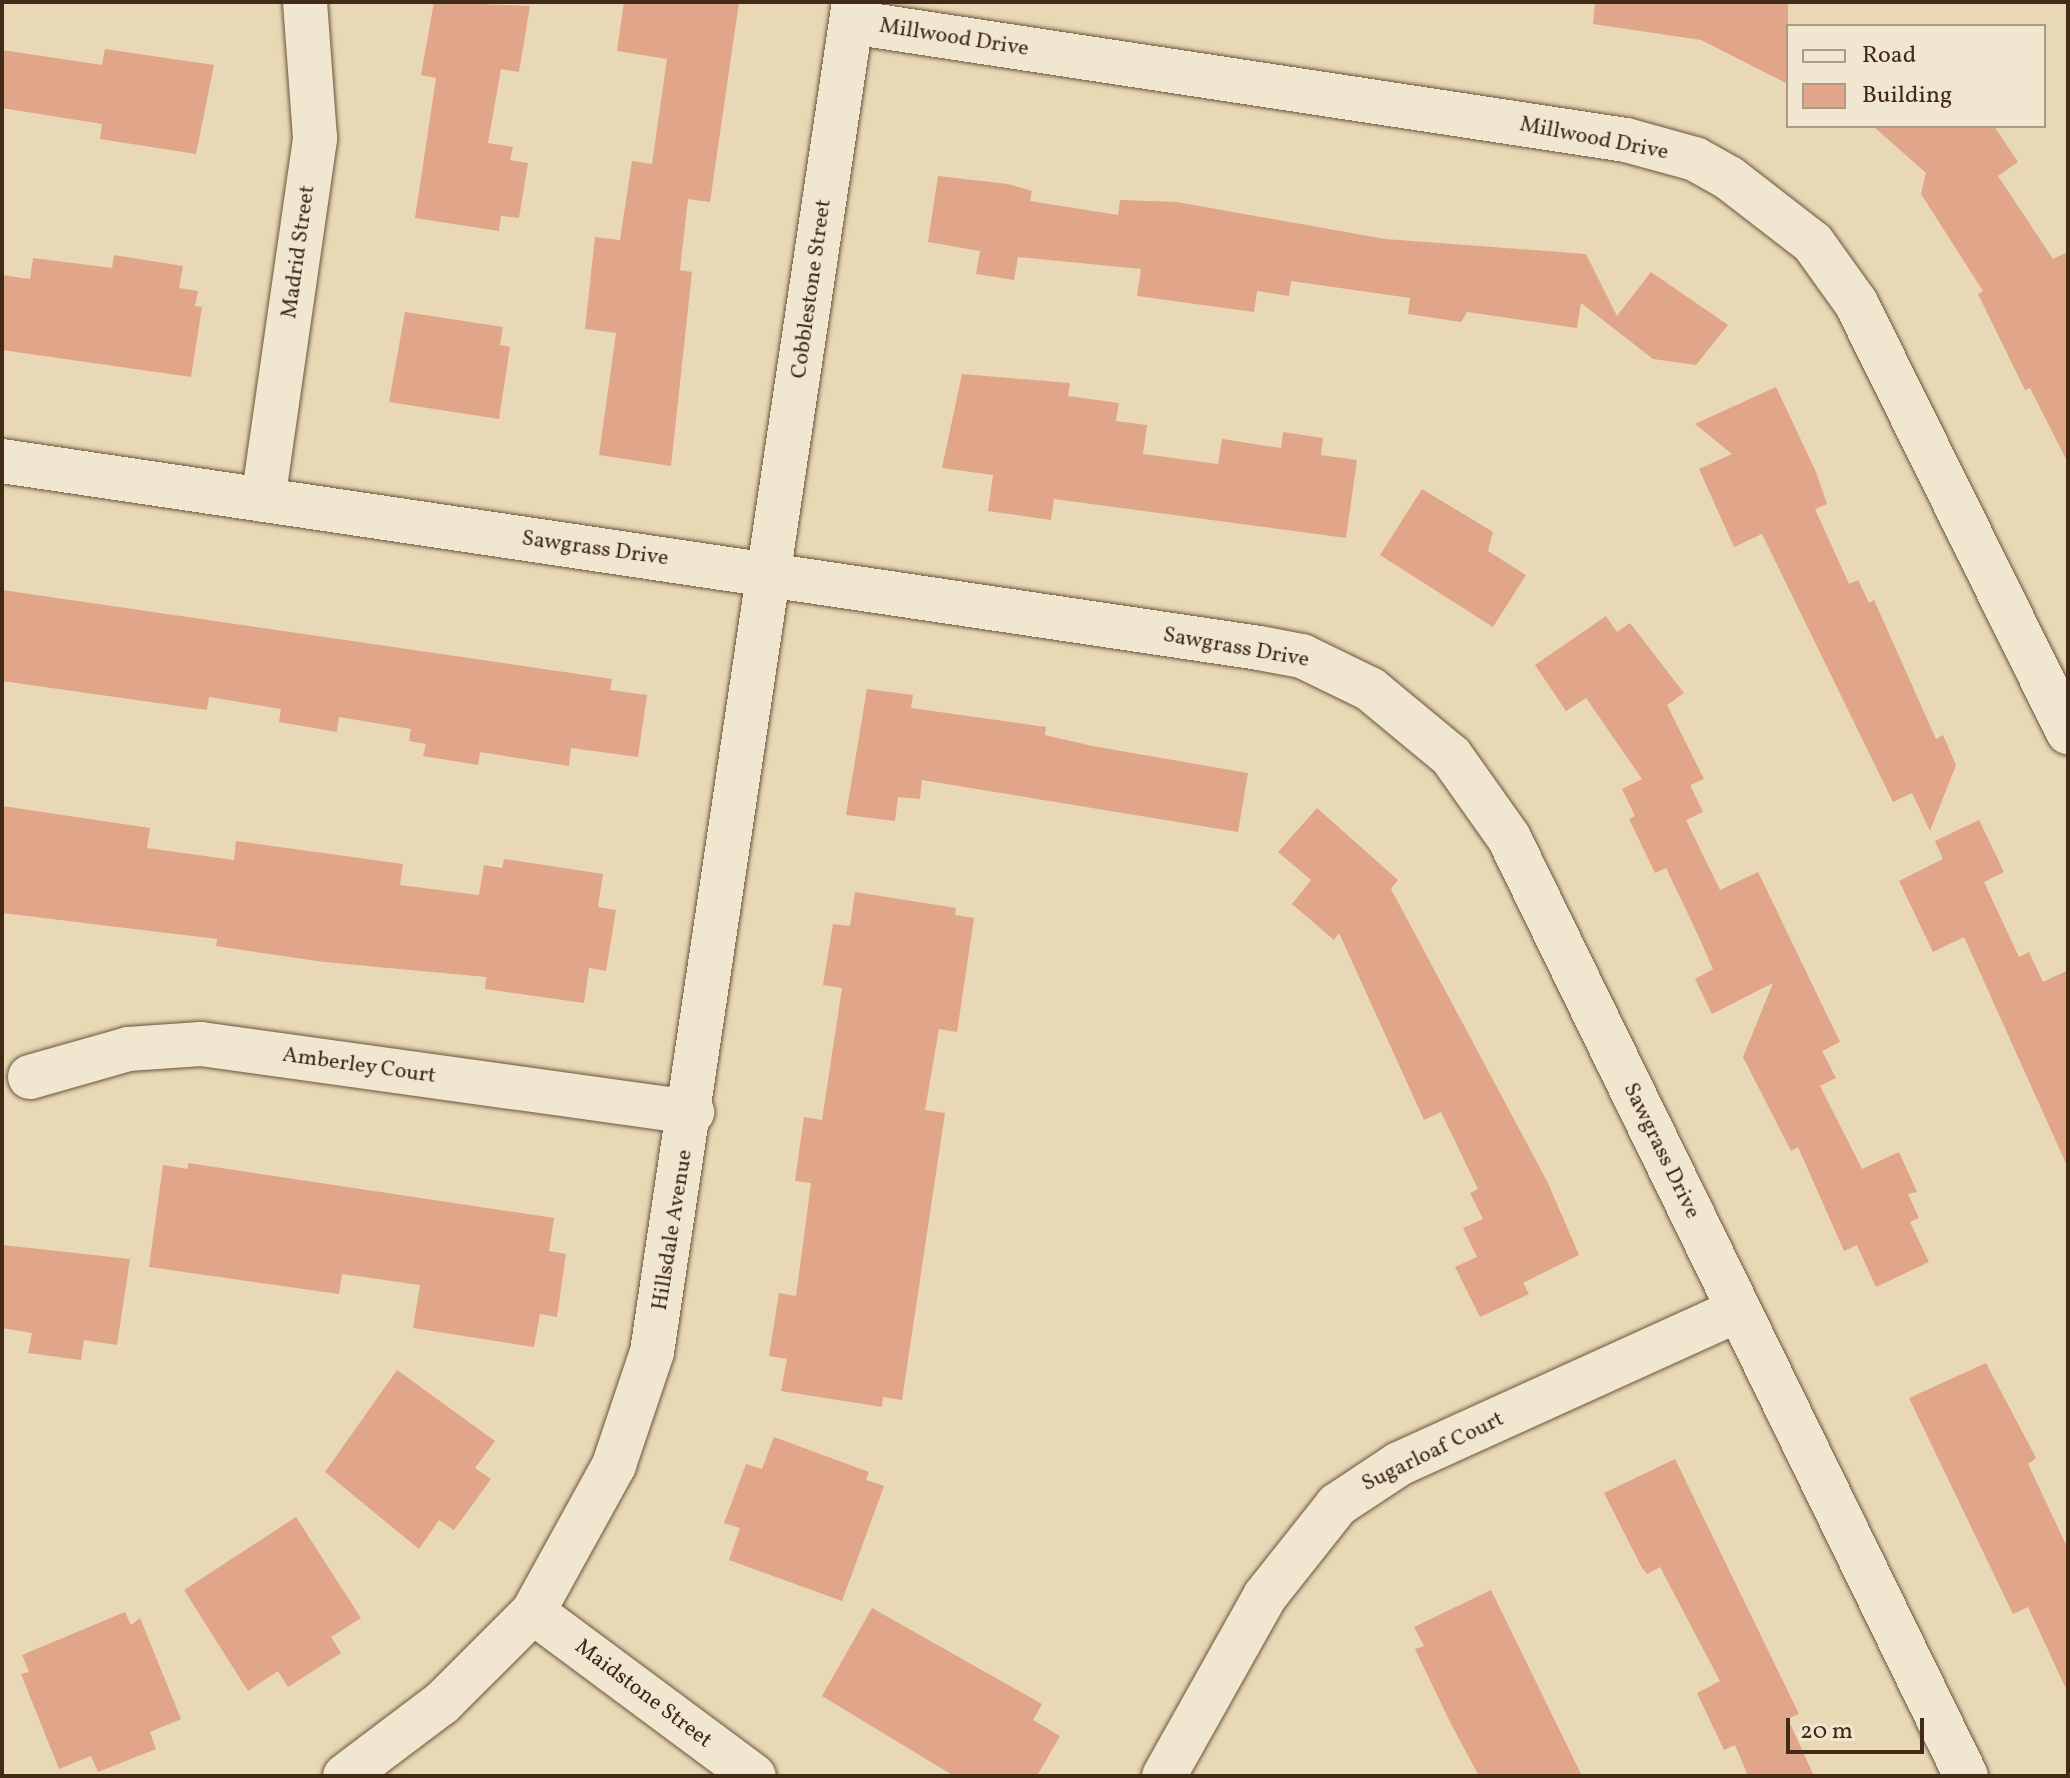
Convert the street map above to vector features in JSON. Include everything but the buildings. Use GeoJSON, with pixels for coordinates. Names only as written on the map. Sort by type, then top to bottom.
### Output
{"type":"FeatureCollection","features":[{"type":"Feature","properties":{"kind":"street","name":"Madrid Street"},"geometry":{"type":"LineString","coordinates":[[263,500],[315,138],[305,2]]}},
{"type":"Feature","properties":{"kind":"street","name":"Cobblestone Street"},"geometry":{"type":"LineString","coordinates":[[770,575],[852,12]]}},
{"type":"Feature","properties":{"kind":"street","name":"Millwood Drive"},"geometry":{"type":"LineString","coordinates":[[852,12],[1626,140],[1695,159],[1729,178],[1813,243],[1856,303],[2068,732]]}},
{"type":"Feature","properties":{"kind":"street","name":"Sawgrass Drive"},"geometry":{"type":"LineString","coordinates":[[2,461],[1302,656],[1397,709],[1474,783],[1509,838],[1966,1776]]}},
{"type":"Feature","properties":{"kind":"street","name":"Hillsdale Avenue"},"geometry":{"type":"LineString","coordinates":[[345,1776],[442,1703],[533,1612],[584,1527],[633,1412],[665,1292],[770,575]]}},
{"type":"Feature","properties":{"kind":"street","name":"Amberley Court"},"geometry":{"type":"LineString","coordinates":[[30,1077],[128,1049],[201,1044],[692,1112]]}},
{"type":"Feature","properties":{"kind":"street","name":"Sugarloaf Court"},"geometry":{"type":"LineString","coordinates":[[1164,1776],[1265,1596],[1337,1505],[1399,1464],[1739,1310]]}},
{"type":"Feature","properties":{"kind":"street","name":"Maidstone Street"},"geometry":{"type":"LineString","coordinates":[[533,1612],[754,1776]]}}]}
